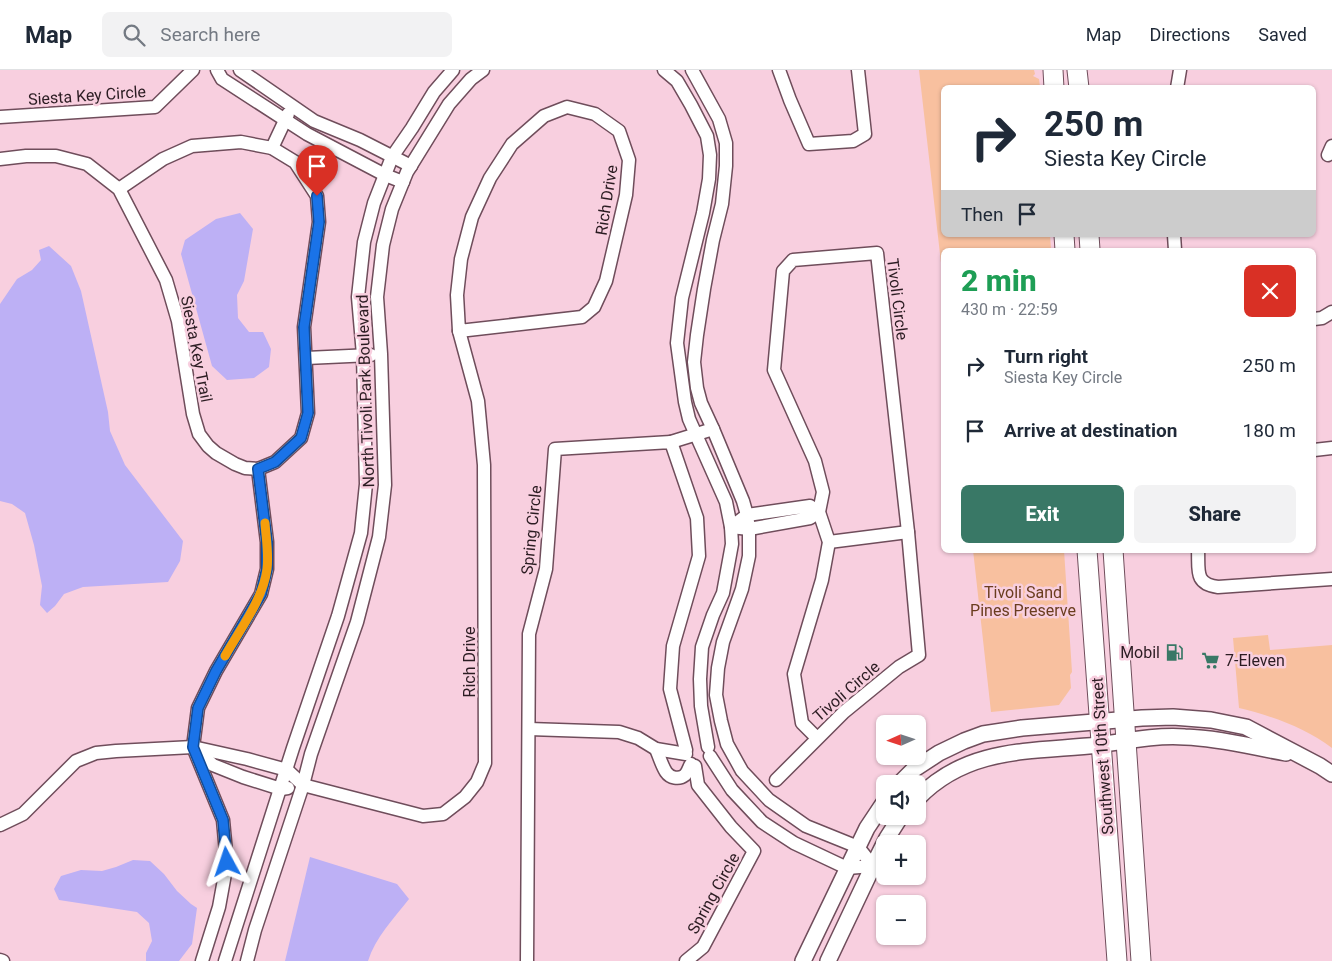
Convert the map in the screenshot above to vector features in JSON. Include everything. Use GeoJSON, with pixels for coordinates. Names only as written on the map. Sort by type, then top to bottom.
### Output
{"type":"FeatureCollection","features":[{"type":"Feature","properties":{"kind":"main road"},"geometry":{"type":"LineString","coordinates":[[1053,70],[1054,85]]}},
{"type":"Feature","properties":{"kind":"main road"},"geometry":{"type":"LineString","coordinates":[[1077,70],[1079,85]]}},
{"type":"Feature","properties":{"kind":"main road","name":"Southwest 10th Street"},"geometry":{"type":"LineString","coordinates":[[1087,553],[1117,961]]}},
{"type":"Feature","properties":{"kind":"main road","name":"Southwest 10th Street"},"geometry":{"type":"LineString","coordinates":[[1113,553],[1142,961]]}},
{"type":"Feature","properties":{"kind":"street","name":"Siesta Key Circle"},"geometry":{"type":"LineString","coordinates":[[0,117],[154,107],[193,70]]}},
{"type":"Feature","properties":{"kind":"street"},"geometry":{"type":"LineString","coordinates":[[217,70],[222,79],[307,134],[385,175],[403,182]]}},
{"type":"Feature","properties":{"kind":"street"},"geometry":{"type":"LineString","coordinates":[[240,70],[314,121],[360,140],[411,166]]}},
{"type":"Feature","properties":{"kind":"street","name":"North Tivoli Park Boulevard"},"geometry":{"type":"LineString","coordinates":[[225,961],[293,748],[343,601],[361,533],[366,484],[362,355],[358,297],[364,242],[374,203],[392,157],[434,92],[453,70]]}},
{"type":"Feature","properties":{"kind":"street","name":"North Tivoli Park Boulevard"},"geometry":{"type":"LineString","coordinates":[[248,956],[303,785],[311,754],[357,622],[379,537],[385,485],[382,354],[377,297],[382,246],[392,209],[411,166],[449,104],[471,79],[483,70]]}},
{"type":"Feature","properties":{"kind":"street"},"geometry":{"type":"LineString","coordinates":[[692,70],[719,119],[726,142],[726,166],[722,204],[704,289],[694,362],[697,388],[701,403],[743,501],[749,529],[749,556],[742,589],[722,642],[718,668],[716,695],[721,722],[727,744],[742,771],[769,800],[806,826],[858,847],[873,866]]}},
{"type":"Feature","properties":{"kind":"street"},"geometry":{"type":"LineString","coordinates":[[778,70],[809,144],[852,141],[865,134],[858,70]]}},
{"type":"Feature","properties":{"kind":"street"},"geometry":{"type":"LineString","coordinates":[[1178,85],[1180,70]]}},
{"type":"Feature","properties":{"kind":"street"},"geometry":{"type":"LineString","coordinates":[[529,729],[619,732],[638,738],[656,749],[690,758],[704,764],[707,762],[709,751],[700,706],[702,647],[712,615],[722,593],[732,544],[732,527],[726,502],[696,434],[685,402],[678,343],[682,298],[703,213],[709,179],[710,155],[708,136],[692,106],[669,71]]}},
{"type":"Feature","properties":{"kind":"street"},"geometry":{"type":"LineString","coordinates":[[272,148],[293,107]]}},
{"type":"Feature","properties":{"kind":"street","name":"Rich Drive"},"geometry":{"type":"LineString","coordinates":[[287,770],[303,785],[423,816],[443,814],[465,797],[478,782],[484,763],[484,465],[478,401],[459,331],[456,294],[461,259],[472,217],[490,178],[512,144],[544,116],[567,107],[595,114],[619,131],[629,160],[626,195],[606,282],[594,307],[582,318],[459,331]]}},
{"type":"Feature","properties":{"kind":"street"},"geometry":{"type":"LineString","coordinates":[[119,189],[164,160],[192,146],[241,142],[272,148],[294,162],[317,196],[319,222],[304,327],[308,413],[301,438],[275,462],[258,469],[267,542],[267,569],[261,594],[216,671],[198,708],[193,747],[223,820],[227,862],[219,907],[202,961]]}},
{"type":"Feature","properties":{"kind":"street","name":"Siesta Key Trail"},"geometry":{"type":"LineString","coordinates":[[0,159],[26,156],[56,156],[87,164],[119,189],[166,280],[178,321],[193,414],[199,434],[216,453],[245,468],[258,469]]}},
{"type":"Feature","properties":{"kind":"street","name":"Tivoli Circle"},"geometry":{"type":"LineString","coordinates":[[776,780],[844,712],[898,667],[919,655],[908,532],[877,253],[793,260],[783,271],[774,370],[815,461],[823,492],[819,512],[829,542],[822,580],[794,674],[802,723],[817,738]]}},
{"type":"Feature","properties":{"kind":"street"},"geometry":{"type":"LineString","coordinates":[[1316,319],[1322,318],[1332,312]]}},
{"type":"Feature","properties":{"kind":"street"},"geometry":{"type":"LineString","coordinates":[[306,358],[382,354]]}},
{"type":"Feature","properties":{"kind":"street","name":"Spring Circle"},"geometry":{"type":"LineString","coordinates":[[527,961],[529,634],[546,569],[555,449],[671,442],[713,429]]}},
{"type":"Feature","properties":{"kind":"street","name":"Spring Circle"},"geometry":{"type":"LineString","coordinates":[[671,442],[697,518],[699,556],[672,646],[670,688],[698,785],[731,827],[754,851],[703,947],[686,961]]}},
{"type":"Feature","properties":{"kind":"street"},"geometry":{"type":"LineString","coordinates":[[1316,450],[1332,448]]}},
{"type":"Feature","properties":{"kind":"street"},"geometry":{"type":"LineString","coordinates":[[810,506],[819,512],[810,518],[749,529],[732,527],[747,514],[810,506]]}},
{"type":"Feature","properties":{"kind":"street"},"geometry":{"type":"LineString","coordinates":[[829,542],[908,532]]}},
{"type":"Feature","properties":{"kind":"street"},"geometry":{"type":"LineString","coordinates":[[1198,553],[1200,578],[1208,586],[1218,587],[1332,579]]}},
{"type":"Feature","properties":{"kind":"street"},"geometry":{"type":"LineString","coordinates":[[343,601],[361,606]]}},
{"type":"Feature","properties":{"kind":"street"},"geometry":{"type":"LineString","coordinates":[[909,775],[939,753],[983,734],[1022,728],[1186,717],[1226,722],[1246,727],[1332,774]]}},
{"type":"Feature","properties":{"kind":"street"},"geometry":{"type":"LineString","coordinates":[[926,791],[952,772],[987,757],[1012,752],[1162,736],[1208,739],[1302,757]]}},
{"type":"Feature","properties":{"kind":"street"},"geometry":{"type":"LineString","coordinates":[[656,749],[667,773],[677,778],[686,774],[691,744],[698,741],[705,744],[732,790],[762,822],[794,843],[847,868],[873,866]]}},
{"type":"Feature","properties":{"kind":"street"},"geometry":{"type":"LineString","coordinates":[[709,751],[727,744]]}},
{"type":"Feature","properties":{"kind":"street"},"geometry":{"type":"LineString","coordinates":[[193,747],[213,765],[243,777],[281,789],[303,785]]}},
{"type":"Feature","properties":{"kind":"street"},"geometry":{"type":"LineString","coordinates":[[0,825],[23,814],[76,761],[96,753],[193,747],[287,770]]}},
{"type":"Feature","properties":{"kind":"street"},"geometry":{"type":"LineString","coordinates":[[803,961],[847,868],[876,814]]}},
{"type":"Feature","properties":{"kind":"street"},"geometry":{"type":"LineString","coordinates":[[828,961],[873,866],[895,825]]}},
{"type":"Feature","properties":{"kind":"street"},"geometry":{"type":"LineString","coordinates":[[256,867],[274,873]]}},
{"type":"Feature","properties":{"kind":"street"},"geometry":{"type":"LineString","coordinates":[[230,945],[248,956]]}},
{"type":"Feature","properties":{"kind":"green space"},"geometry":{"type":"Polygon","coordinates":[[[919,70],[1034,70],[1035,74],[1033,76],[1039,79],[1040,85],[941,85],[941,237],[1050,237],[1051,248],[941,248],[941,263],[919,70]]]}},
{"type":"Feature","properties":{"kind":"green space","name":"Tivoli Sand Pines Preserve"},"geometry":{"type":"Polygon","coordinates":[[[973,553],[1064,553],[1072,672],[1070,675],[1071,688],[1059,705],[991,712],[973,553]]]}},
{"type":"Feature","properties":{"kind":"green space"},"geometry":{"type":"Polygon","coordinates":[[[1268,635],[1270,650],[1332,645],[1332,748],[1310,734],[1287,723],[1239,708],[1233,638],[1268,635]]]}},
{"type":"Feature","properties":{"kind":"shaded area"},"geometry":{"type":"Polygon","coordinates":[[[240,213],[253,229],[244,281],[237,295],[238,318],[249,332],[263,332],[271,349],[269,367],[254,378],[227,380],[212,366],[181,254],[185,240],[216,219],[240,213]]]}},
{"type":"Feature","properties":{"kind":"shaded area"},"geometry":{"type":"Polygon","coordinates":[[[49,246],[71,266],[81,291],[108,412],[110,431],[125,465],[183,541],[180,561],[168,582],[83,587],[64,594],[47,613],[40,605],[42,586],[34,545],[25,513],[12,504],[0,501],[0,304],[17,279],[32,270],[41,260],[39,250],[49,246]]]}},
{"type":"Feature","properties":{"kind":"shaded area"},"geometry":{"type":"Polygon","coordinates":[[[310,857],[397,884],[409,899],[380,936],[368,961],[285,961],[310,857]]]}},
{"type":"Feature","properties":{"kind":"shaded area"},"geometry":{"type":"Polygon","coordinates":[[[133,860],[150,861],[164,874],[177,891],[197,908],[192,944],[179,961],[146,961],[146,953],[152,941],[149,923],[137,912],[59,900],[54,889],[61,876],[81,870],[102,871],[133,860]]]}},
{"type":"Feature","properties":{"kind":"slow traffic"},"geometry":{"type":"LineString","coordinates":[[225,656],[261,594],[267,569],[265,523]]}},
{"type":"Feature","properties":{"kind":"place","name":"Mobil"},"geometry":{"type":"Point","coordinates":[1174,652]}},
{"type":"Feature","properties":{"kind":"place","name":"7-Eleven"},"geometry":{"type":"Point","coordinates":[1211,660]}},
{"type":"Feature","properties":{"kind":"route"},"geometry":{"type":"LineString","coordinates":[[227,862],[223,820],[193,747],[198,708],[216,671],[261,594],[267,569],[267,542],[258,469],[275,462],[301,438],[308,413],[304,327],[319,222],[317,196]]}}]}
